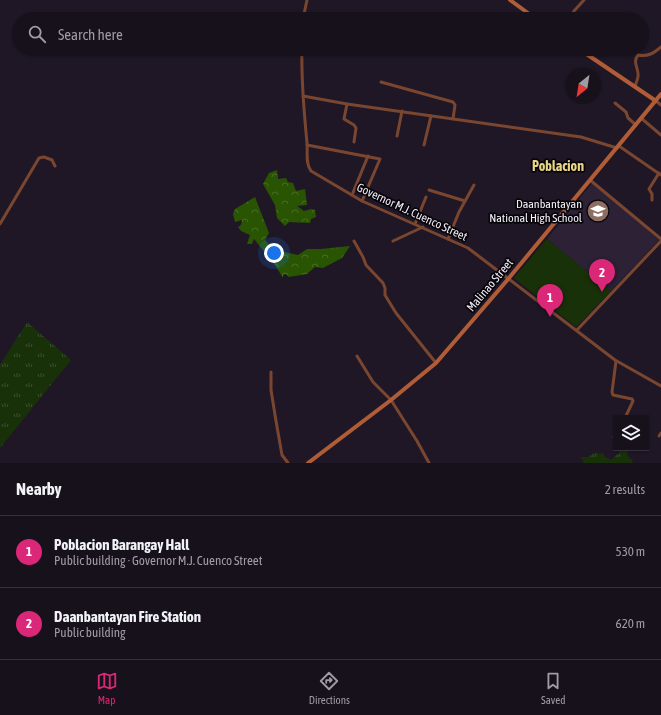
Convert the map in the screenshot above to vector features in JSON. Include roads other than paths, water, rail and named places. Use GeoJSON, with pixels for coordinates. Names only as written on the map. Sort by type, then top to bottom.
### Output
{"type":"FeatureCollection","features":[{"type":"Feature","properties":{"kind":"main road"},"geometry":{"type":"LineString","coordinates":[[510,0],[526,12]]}},
{"type":"Feature","properties":{"kind":"main road"},"geometry":{"type":"LineString","coordinates":[[590,56],[656,101]]}},
{"type":"Feature","properties":{"kind":"main road","name":"Malinao Street"},"geometry":{"type":"LineString","coordinates":[[308,463],[391,400],[436,363],[509,278],[661,94]]}},
{"type":"Feature","properties":{"kind":"street"},"geometry":{"type":"LineString","coordinates":[[304,12],[307,0]]}},
{"type":"Feature","properties":{"kind":"street"},"geometry":{"type":"LineString","coordinates":[[574,12],[584,0]]}},
{"type":"Feature","properties":{"kind":"street"},"geometry":{"type":"LineString","coordinates":[[649,55],[661,47]]}},
{"type":"Feature","properties":{"kind":"street"},"geometry":{"type":"LineString","coordinates":[[302,56],[303,96],[307,145],[380,159],[362,200]]}},
{"type":"Feature","properties":{"kind":"street"},"geometry":{"type":"LineString","coordinates":[[635,86],[638,74],[635,63],[638,56]]}},
{"type":"Feature","properties":{"kind":"street"},"geometry":{"type":"LineString","coordinates":[[381,82],[455,103],[453,119]]}},
{"type":"Feature","properties":{"kind":"street"},"geometry":{"type":"LineString","coordinates":[[303,96],[348,104],[581,137],[618,147],[660,174],[649,189],[652,194],[652,200]]}},
{"type":"Feature","properties":{"kind":"street"},"geometry":{"type":"LineString","coordinates":[[656,101],[661,105]]}},
{"type":"Feature","properties":{"kind":"street"},"geometry":{"type":"LineString","coordinates":[[615,103],[626,112],[628,118],[636,125]]}},
{"type":"Feature","properties":{"kind":"street"},"geometry":{"type":"LineString","coordinates":[[348,104],[344,119],[356,128],[354,142]]}},
{"type":"Feature","properties":{"kind":"street"},"geometry":{"type":"LineString","coordinates":[[397,136],[402,111]]}},
{"type":"Feature","properties":{"kind":"street"},"geometry":{"type":"LineString","coordinates":[[424,145],[430,116]]}},
{"type":"Feature","properties":{"kind":"street"},"geometry":{"type":"LineString","coordinates":[[641,118],[661,135]]}},
{"type":"Feature","properties":{"kind":"street","name":"Governor M.J. Cuenco Street"},"geometry":{"type":"LineString","coordinates":[[307,145],[307,162],[309,168],[314,173],[362,200],[468,248],[616,361],[661,386]]}},
{"type":"Feature","properties":{"kind":"street"},"geometry":{"type":"LineString","coordinates":[[352,195],[368,156]]}},
{"type":"Feature","properties":{"kind":"street"},"geometry":{"type":"LineString","coordinates":[[0,224],[39,158],[44,157],[52,160],[55,166]]}},
{"type":"Feature","properties":{"kind":"street"},"geometry":{"type":"LineString","coordinates":[[577,330],[661,240],[590,180]]}},
{"type":"Feature","properties":{"kind":"street"},"geometry":{"type":"LineString","coordinates":[[448,239],[474,185]]}},
{"type":"Feature","properties":{"kind":"street"},"geometry":{"type":"LineString","coordinates":[[429,190],[465,201]]}},
{"type":"Feature","properties":{"kind":"street"},"geometry":{"type":"LineString","coordinates":[[415,224],[426,197]]}},
{"type":"Feature","properties":{"kind":"street"},"geometry":{"type":"LineString","coordinates":[[393,241],[423,227]]}},
{"type":"Feature","properties":{"kind":"street"},"geometry":{"type":"LineString","coordinates":[[354,241],[366,265],[383,283],[385,295],[396,313],[436,363]]}},
{"type":"Feature","properties":{"kind":"street"},"geometry":{"type":"LineString","coordinates":[[357,356],[373,382],[391,400],[429,463]]}},
{"type":"Feature","properties":{"kind":"street"},"geometry":{"type":"LineString","coordinates":[[616,361],[612,392],[613,395],[632,399],[633,401],[626,415]]}},
{"type":"Feature","properties":{"kind":"street"},"geometry":{"type":"LineString","coordinates":[[272,372],[271,390],[276,421],[282,455],[288,463]]}},
{"type":"Feature","properties":{"kind":"place","name":"Daanbantayan National High School"},"geometry":{"type":"Point","coordinates":[598,211]}},
{"type":"Feature","properties":{"kind":"place","name":"Daanbantayan Fire Station"},"geometry":{"type":"Point","coordinates":[602,292]}},
{"type":"Feature","properties":{"kind":"place","name":"Poblacion Barangay Hall"},"geometry":{"type":"Point","coordinates":[550,317]}},
{"type":"Feature","properties":{"kind":"district","name":"Poblacion"},"geometry":{"type":"Point","coordinates":[558,166]}}]}
